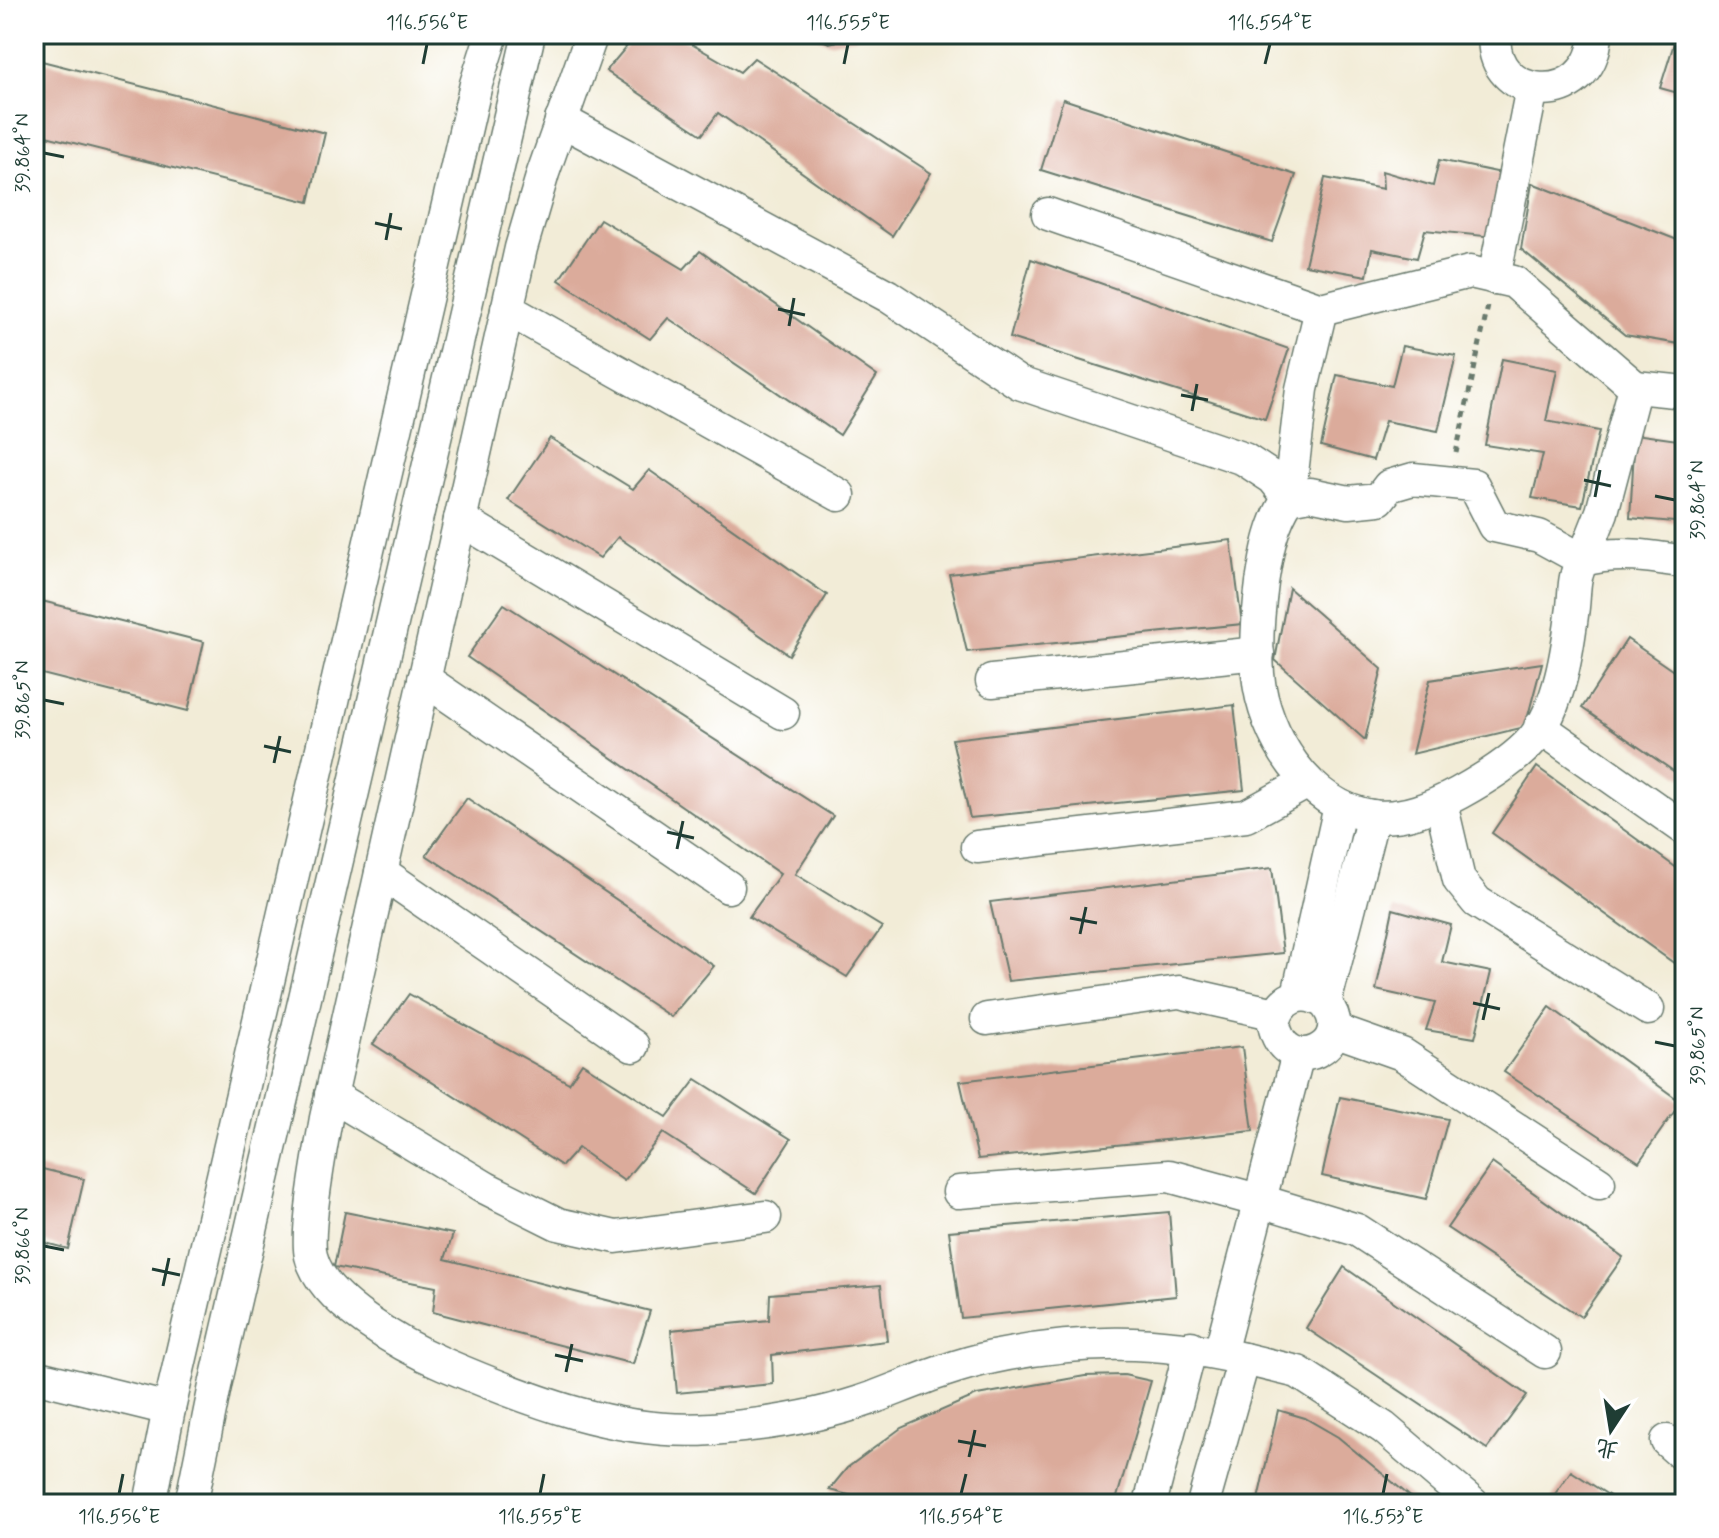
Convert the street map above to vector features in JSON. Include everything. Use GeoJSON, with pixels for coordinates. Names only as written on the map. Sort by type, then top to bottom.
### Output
{"type":"FeatureCollection","features":[{"type":"Feature","properties":{"kind":"street"},"geometry":{"type":"LineString","coordinates":[[150,1504],[169,1409],[476,84],[492,34]]}},
{"type":"Feature","properties":{"kind":"street"},"geometry":{"type":"LineString","coordinates":[[191,1504],[216,1381],[529,34]]}},
{"type":"Feature","properties":{"kind":"street"},"geometry":{"type":"LineString","coordinates":[[592,34],[521,248],[331,1095],[313,1209],[311,1257],[335,1297],[380,1330],[434,1360],[558,1408],[661,1429],[711,1429],[796,1418],[871,1398],[917,1378],[991,1357],[1118,1341],[1218,1353],[1298,1372],[1384,1428],[1473,1504]]}},
{"type":"Feature","properties":{"kind":"street"},"geometry":{"type":"LineString","coordinates":[[1495,34],[1498,57],[1506,71],[1532,88],[1548,90],[1577,79],[1595,51],[1596,34]]}},
{"type":"Feature","properties":{"kind":"street"},"geometry":{"type":"LineString","coordinates":[[1494,278],[1532,88]]}},
{"type":"Feature","properties":{"kind":"street"},"geometry":{"type":"LineString","coordinates":[[561,120],[888,296],[1019,383],[1244,459],[1273,478],[1289,498]]}},
{"type":"Feature","properties":{"kind":"street"},"geometry":{"type":"LineString","coordinates":[[1048,214],[1321,309],[1470,272],[1514,282],[1635,387],[1685,392]]}},
{"type":"Feature","properties":{"kind":"street"},"geometry":{"type":"LineString","coordinates":[[507,309],[839,495]]}},
{"type":"Feature","properties":{"kind":"street"},"geometry":{"type":"LineString","coordinates":[[1321,309],[1302,389],[1289,498],[1275,518],[1266,558],[1258,611],[1258,677],[1281,747],[1308,782],[1340,806],[1373,816],[1407,814],[1441,803],[1499,768],[1533,739],[1550,710],[1573,609],[1575,572],[1602,512],[1635,387]]}},
{"type":"Feature","properties":{"kind":"street"},"geometry":{"type":"LineString","coordinates":[[1289,498],[1310,494],[1349,502],[1379,499],[1389,486],[1413,479],[1450,481],[1473,485],[1494,526],[1539,536],[1583,560],[1605,555],[1637,554],[1685,562]]}},
{"type":"Feature","properties":{"kind":"street"},"geometry":{"type":"LineString","coordinates":[[460,519],[783,713]]}},
{"type":"Feature","properties":{"kind":"street"},"geometry":{"type":"LineString","coordinates":[[992,681],[1258,653]]}},
{"type":"Feature","properties":{"kind":"street"},"geometry":{"type":"LineString","coordinates":[[424,679],[728,887]]}},
{"type":"Feature","properties":{"kind":"street"},"geometry":{"type":"LineString","coordinates":[[1540,727],[1685,829]]}},
{"type":"Feature","properties":{"kind":"street"},"geometry":{"type":"LineString","coordinates":[[977,847],[1246,816],[1308,782]]}},
{"type":"Feature","properties":{"kind":"street"},"geometry":{"type":"LineString","coordinates":[[1441,803],[1459,880],[1477,902],[1648,1009]]}},
{"type":"Feature","properties":{"kind":"street"},"geometry":{"type":"LineString","coordinates":[[1340,806],[1308,1010],[1325,1046],[1308,1055],[1298,1054],[1280,1043],[1274,1024],[1308,1010],[1373,816]]}},
{"type":"Feature","properties":{"kind":"street"},"geometry":{"type":"LineString","coordinates":[[381,872],[633,1046]]}},
{"type":"Feature","properties":{"kind":"street"},"geometry":{"type":"LineString","coordinates":[[987,1019],[1179,992],[1308,1010],[1402,1054],[1599,1183]]}},
{"type":"Feature","properties":{"kind":"street"},"geometry":{"type":"LineString","coordinates":[[1150,1504],[1218,1353],[1298,1054]]}},
{"type":"Feature","properties":{"kind":"street"},"geometry":{"type":"LineString","coordinates":[[331,1095],[486,1188],[558,1224],[616,1237],[765,1217]]}},
{"type":"Feature","properties":{"kind":"street"},"geometry":{"type":"LineString","coordinates":[[959,1192],[1169,1176],[1261,1201],[1357,1230],[1545,1352]]}},
{"type":"Feature","properties":{"kind":"street"},"geometry":{"type":"LineString","coordinates":[[1203,1504],[1218,1353]]}},
{"type":"Feature","properties":{"kind":"street"},"geometry":{"type":"LineString","coordinates":[[34,1376],[169,1409]]}},
{"type":"Feature","properties":{"kind":"path"},"geometry":{"type":"LineString","coordinates":[[1450,481],[1494,278]]}},
{"type":"Feature","properties":{"kind":"building"},"geometry":{"type":"Polygon","coordinates":[[[637,34],[674,34],[740,72],[754,58],[931,173],[892,236],[718,113],[702,135],[606,71],[637,34]]]}},
{"type":"Feature","properties":{"kind":"building"},"geometry":{"type":"Polygon","coordinates":[[[809,34],[868,34],[868,35],[829,43],[809,34]]]}},
{"type":"Feature","properties":{"kind":"building"},"geometry":{"type":"Polygon","coordinates":[[[1677,34],[1685,34],[1685,95],[1660,88],[1677,34]]]}},
{"type":"Feature","properties":{"kind":"building"},"geometry":{"type":"Polygon","coordinates":[[[34,59],[325,133],[309,202],[34,133],[34,59]]]}},
{"type":"Feature","properties":{"kind":"building"},"geometry":{"type":"Polygon","coordinates":[[[1063,99],[1296,175],[1272,242],[1041,170],[1063,99]]]}},
{"type":"Feature","properties":{"kind":"building"},"geometry":{"type":"Polygon","coordinates":[[[1439,160],[1506,174],[1494,237],[1425,230],[1417,258],[1372,249],[1367,276],[1305,265],[1325,178],[1383,189],[1382,171],[1433,186],[1439,160]]]}},
{"type":"Feature","properties":{"kind":"building"},"geometry":{"type":"Polygon","coordinates":[[[1532,183],[1685,243],[1685,345],[1625,335],[1521,249],[1532,183]]]}},
{"type":"Feature","properties":{"kind":"building"},"geometry":{"type":"Polygon","coordinates":[[[600,219],[684,269],[700,251],[877,376],[840,435],[668,318],[650,339],[559,280],[600,219]]]}},
{"type":"Feature","properties":{"kind":"building"},"geometry":{"type":"Polygon","coordinates":[[[1031,259],[1289,349],[1265,419],[1010,338],[1031,259]]]}},
{"type":"Feature","properties":{"kind":"building"},"geometry":{"type":"Polygon","coordinates":[[[1402,346],[1456,356],[1438,431],[1385,421],[1373,460],[1321,446],[1337,375],[1392,386],[1402,346]]]}},
{"type":"Feature","properties":{"kind":"building"},"geometry":{"type":"Polygon","coordinates":[[[1502,359],[1557,370],[1546,421],[1599,431],[1582,506],[1532,498],[1543,454],[1485,445],[1502,359]]]}},
{"type":"Feature","properties":{"kind":"building"},"geometry":{"type":"Polygon","coordinates":[[[1635,434],[1685,441],[1685,523],[1630,518],[1635,434]]]}},
{"type":"Feature","properties":{"kind":"building"},"geometry":{"type":"Polygon","coordinates":[[[550,438],[633,489],[649,470],[827,595],[789,655],[618,537],[600,558],[508,500],[550,438]]]}},
{"type":"Feature","properties":{"kind":"building"},"geometry":{"type":"Polygon","coordinates":[[[1231,540],[1242,624],[967,652],[949,574],[1231,540]]]}},
{"type":"Feature","properties":{"kind":"building"},"geometry":{"type":"Polygon","coordinates":[[[1289,588],[1382,669],[1365,740],[1275,660],[1289,588]]]}},
{"type":"Feature","properties":{"kind":"building"},"geometry":{"type":"Polygon","coordinates":[[[34,599],[204,642],[188,711],[34,672],[34,599]]]}},
{"type":"Feature","properties":{"kind":"building"},"geometry":{"type":"Polygon","coordinates":[[[504,604],[833,816],[795,874],[882,927],[847,977],[749,917],[780,874],[467,657],[504,604]]]}},
{"type":"Feature","properties":{"kind":"building"},"geometry":{"type":"Polygon","coordinates":[[[1627,639],[1685,679],[1685,779],[1582,708],[1627,639]]]}},
{"type":"Feature","properties":{"kind":"building"},"geometry":{"type":"Polygon","coordinates":[[[1542,663],[1525,727],[1412,754],[1430,680],[1542,663]]]}},
{"type":"Feature","properties":{"kind":"building"},"geometry":{"type":"Polygon","coordinates":[[[1234,705],[1244,790],[970,818],[952,739],[1234,705]]]}},
{"type":"Feature","properties":{"kind":"building"},"geometry":{"type":"Polygon","coordinates":[[[1537,767],[1685,874],[1685,971],[1492,833],[1537,767]]]}},
{"type":"Feature","properties":{"kind":"building"},"geometry":{"type":"Polygon","coordinates":[[[467,798],[714,966],[671,1017],[426,855],[467,798]]]}},
{"type":"Feature","properties":{"kind":"building"},"geometry":{"type":"Polygon","coordinates":[[[1272,868],[1283,953],[1008,981],[990,902],[1272,868]]]}},
{"type":"Feature","properties":{"kind":"building"},"geometry":{"type":"Polygon","coordinates":[[[1393,909],[1451,925],[1442,962],[1491,972],[1475,1038],[1426,1030],[1435,1003],[1376,990],[1393,909]]]}},
{"type":"Feature","properties":{"kind":"building"},"geometry":{"type":"Polygon","coordinates":[[[409,994],[569,1083],[582,1063],[667,1117],[696,1079],[791,1139],[756,1193],[663,1133],[624,1181],[578,1148],[562,1166],[373,1044],[409,994]]]}},
{"type":"Feature","properties":{"kind":"building"},"geometry":{"type":"Polygon","coordinates":[[[1550,1007],[1681,1102],[1639,1162],[1504,1072],[1550,1007]]]}},
{"type":"Feature","properties":{"kind":"building"},"geometry":{"type":"Polygon","coordinates":[[[1242,1047],[1253,1131],[978,1159],[960,1081],[1242,1047]]]}},
{"type":"Feature","properties":{"kind":"building"},"geometry":{"type":"Polygon","coordinates":[[[1340,1097],[1448,1119],[1426,1199],[1322,1176],[1340,1097]]]}},
{"type":"Feature","properties":{"kind":"building"},"geometry":{"type":"Polygon","coordinates":[[[1492,1163],[1623,1257],[1581,1317],[1447,1228],[1492,1163]]]}},
{"type":"Feature","properties":{"kind":"building"},"geometry":{"type":"Polygon","coordinates":[[[34,1167],[84,1179],[68,1249],[34,1240],[34,1167]]]}},
{"type":"Feature","properties":{"kind":"building"},"geometry":{"type":"Polygon","coordinates":[[[345,1212],[453,1234],[445,1259],[650,1311],[633,1364],[433,1312],[436,1287],[334,1267],[345,1212]]]}},
{"type":"Feature","properties":{"kind":"building"},"geometry":{"type":"Polygon","coordinates":[[[1169,1212],[1176,1296],[961,1318],[949,1231],[1169,1212]]]}},
{"type":"Feature","properties":{"kind":"building"},"geometry":{"type":"Polygon","coordinates":[[[1344,1267],[1527,1395],[1487,1449],[1306,1328],[1344,1267]]]}},
{"type":"Feature","properties":{"kind":"building"},"geometry":{"type":"Polygon","coordinates":[[[881,1285],[887,1341],[772,1355],[773,1384],[677,1393],[671,1330],[769,1320],[770,1294],[881,1285]]]}},
{"type":"Feature","properties":{"kind":"building"},"geometry":{"type":"Polygon","coordinates":[[[1124,1375],[1151,1381],[1115,1504],[884,1504],[829,1490],[847,1468],[901,1428],[977,1395],[1085,1376],[1124,1375]]]}},
{"type":"Feature","properties":{"kind":"building"},"geometry":{"type":"Polygon","coordinates":[[[1278,1410],[1305,1418],[1338,1437],[1419,1504],[1257,1504],[1278,1410]]]}},
{"type":"Feature","properties":{"kind":"building"},"geometry":{"type":"Polygon","coordinates":[[[1571,1471],[1622,1504],[1548,1504],[1571,1471]]]}}]}
